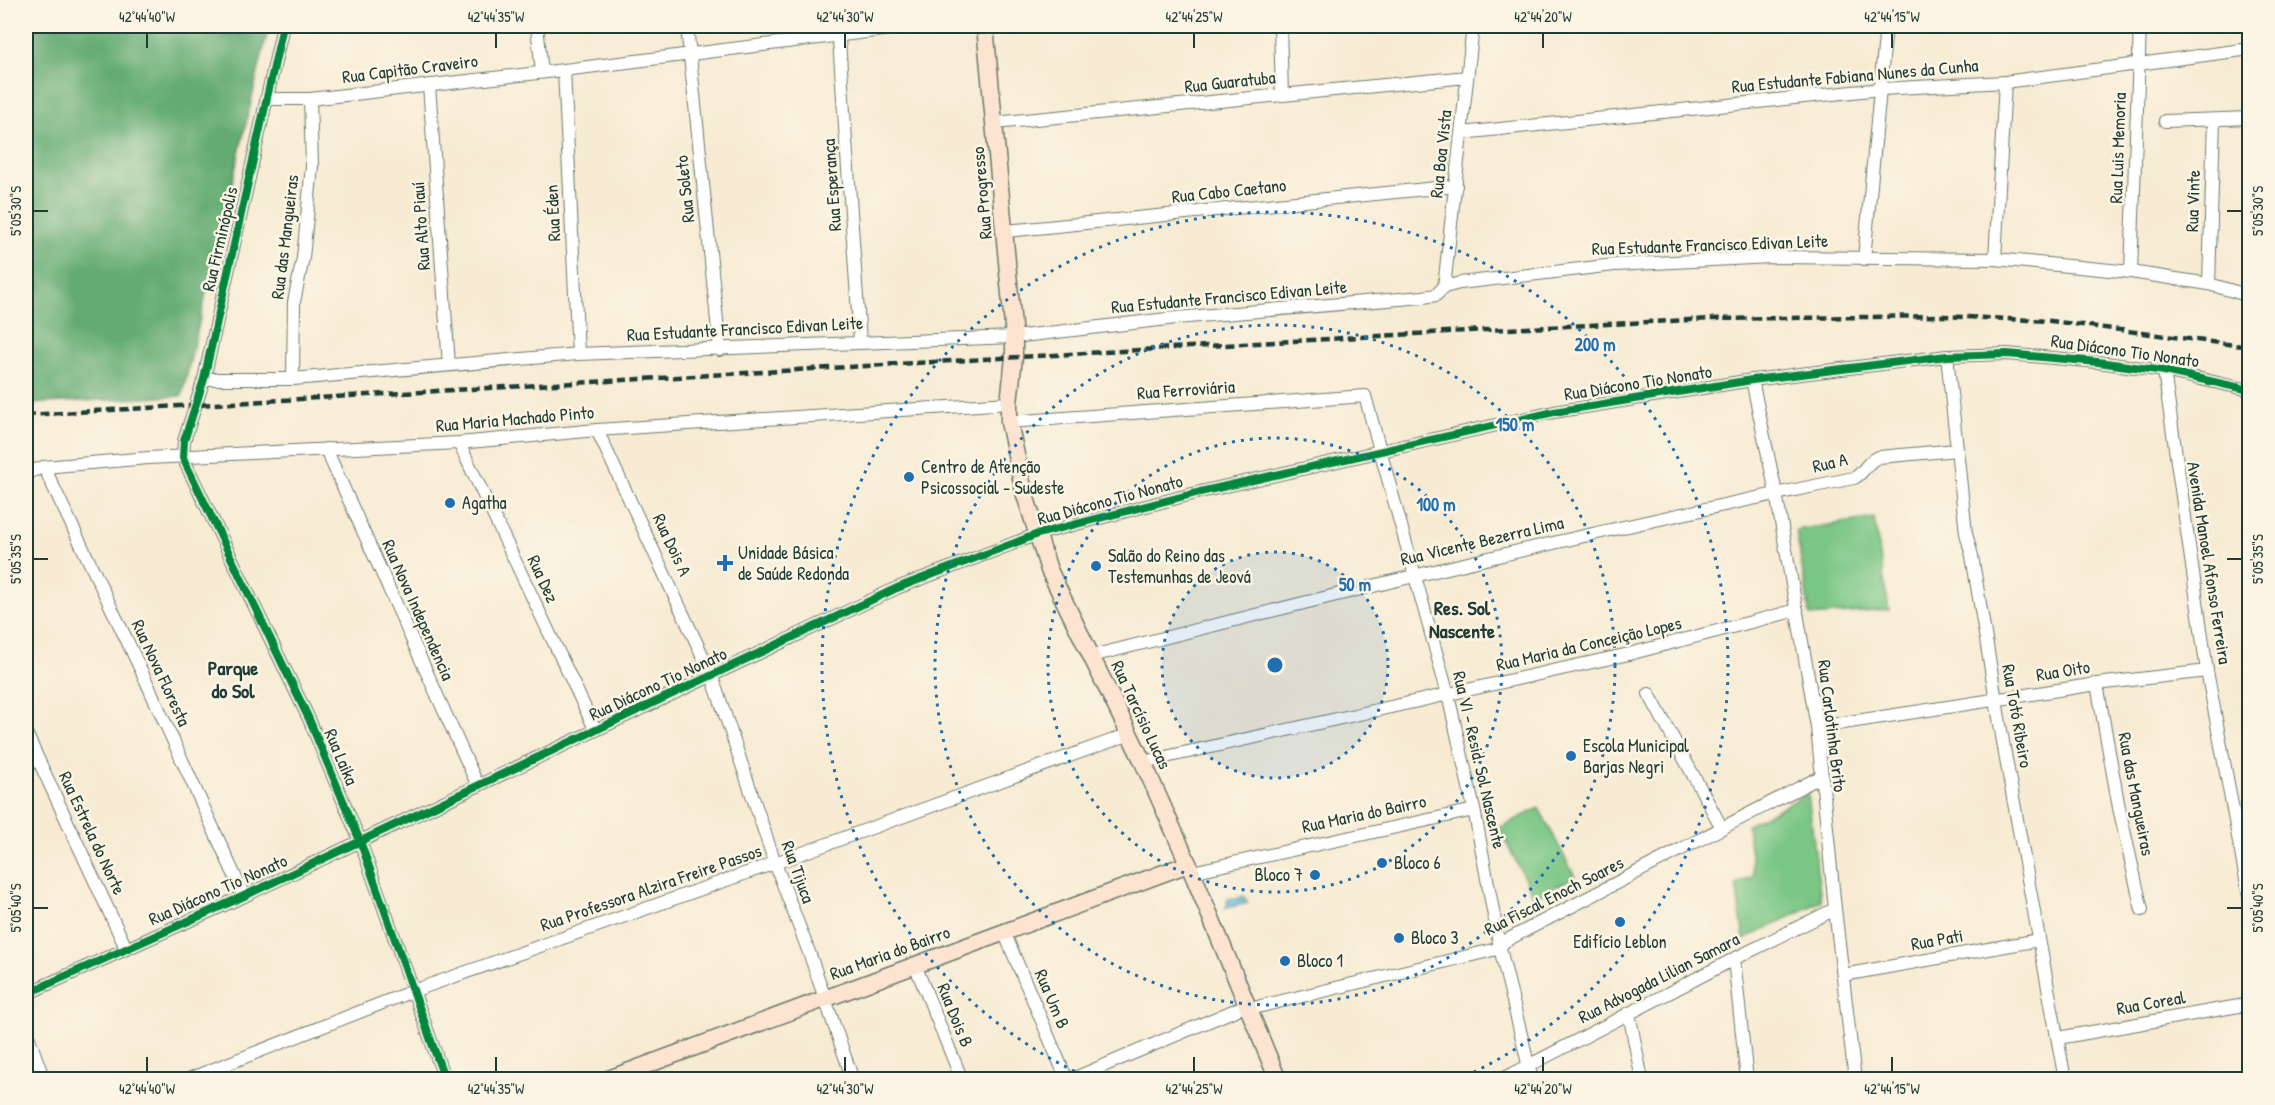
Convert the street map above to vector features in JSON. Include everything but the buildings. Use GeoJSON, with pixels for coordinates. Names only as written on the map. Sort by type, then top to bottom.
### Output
{"type":"FeatureCollection","features":[{"type":"Feature","properties":{"kind":"street","name":"Rua Firminópolis"},"geometry":{"type":"LineString","coordinates":[[183,458],[184,441],[204,379],[283,26]]}},
{"type":"Feature","properties":{"kind":"street"},"geometry":{"type":"LineString","coordinates":[[537,26],[542,72]]}},
{"type":"Feature","properties":{"kind":"street","name":"Rua Soleto"},"geometry":{"type":"LineString","coordinates":[[687,26],[720,350]]}},
{"type":"Feature","properties":{"kind":"street","name":"Rua Capitão Craveiro"},"geometry":{"type":"LineString","coordinates":[[266,99],[310,99],[690,54],[839,30],[914,26]]}},
{"type":"Feature","properties":{"kind":"street","name":"Rua Progresso"},"geometry":{"type":"LineString","coordinates":[[986,26],[1006,231],[1014,357]]}},
{"type":"Feature","properties":{"kind":"street"},"geometry":{"type":"LineString","coordinates":[[1280,26],[1282,95]]}},
{"type":"Feature","properties":{"kind":"street","name":"Rua Boa Vista"},"geometry":{"type":"LineString","coordinates":[[1444,287],[1473,26]]}},
{"type":"Feature","properties":{"kind":"street"},"geometry":{"type":"LineString","coordinates":[[1864,259],[1886,26]]}},
{"type":"Feature","properties":{"kind":"street","name":"Rua Luis Memoria"},"geometry":{"type":"LineString","coordinates":[[2131,272],[2140,26]]}},
{"type":"Feature","properties":{"kind":"street","name":"Rua Esperança"},"geometry":{"type":"LineString","coordinates":[[839,30],[860,342]]}},
{"type":"Feature","properties":{"kind":"street","name":"Rua Estudante Fabiana Nunes da Cunha"},"geometry":{"type":"LineString","coordinates":[[1462,133],[1881,89],[2006,82],[2250,49]]}},
{"type":"Feature","properties":{"kind":"street","name":"Rua Éden"},"geometry":{"type":"LineString","coordinates":[[564,70],[578,354]]}},
{"type":"Feature","properties":{"kind":"street","name":"Rua Guaratuba"},"geometry":{"type":"LineString","coordinates":[[995,123],[1467,76]]}},
{"type":"Feature","properties":{"kind":"street"},"geometry":{"type":"LineString","coordinates":[[1995,259],[2006,82]]}},
{"type":"Feature","properties":{"kind":"street","name":"Rua Alto Piauí"},"geometry":{"type":"LineString","coordinates":[[429,85],[450,364]]}},
{"type":"Feature","properties":{"kind":"street","name":"Rua das Mangueiras"},"geometry":{"type":"LineString","coordinates":[[293,379],[293,322],[303,258],[312,166],[310,99]]}},
{"type":"Feature","properties":{"kind":"street"},"geometry":{"type":"LineString","coordinates":[[2165,121],[2250,118]]}},
{"type":"Feature","properties":{"kind":"street","name":"Rua Vinte"},"geometry":{"type":"LineString","coordinates":[[2209,284],[2214,120]]}},
{"type":"Feature","properties":{"kind":"street","name":"Rua Cabo Caetano"},"geometry":{"type":"LineString","coordinates":[[1006,231],[1456,186]]}},
{"type":"Feature","properties":{"kind":"street","name":"Rua Estudante Francisco Edivan Leite"},"geometry":{"type":"LineString","coordinates":[[204,379],[293,379],[578,354],[1014,337],[1176,318],[1423,297],[1436,295],[1444,287],[1485,279],[1614,265],[1772,257],[1995,259],[2131,272],[2209,284],[2250,296]]}},
{"type":"Feature","properties":{"kind":"street","name":"Rua Diácono Tio Nonato"},"geometry":{"type":"LineString","coordinates":[[26,994],[244,896],[897,588],[1038,534],[1200,492],[1554,412],[1752,380],[1947,356],[2007,354],[2163,371],[2250,390]]}},
{"type":"Feature","properties":{"kind":"street","name":"Rua Totó Ribeiro"},"geometry":{"type":"LineString","coordinates":[[1947,356],[1966,534],[1972,556],[1995,700],[2065,1080]]}},
{"type":"Feature","properties":{"kind":"street","name":"Rua Tarcísio Lucas"},"geometry":{"type":"LineString","coordinates":[[1014,357],[1009,403],[1010,422],[1024,492],[1049,570],[1143,762],[1190,868],[1278,1080]]}},
{"type":"Feature","properties":{"kind":"street","name":"Avenida Manoel Afonso Ferreira"},"geometry":{"type":"LineString","coordinates":[[2163,371],[2208,671],[2250,901]]}},
{"type":"Feature","properties":{"kind":"street","name":"Rua Carlotinha Brito"},"geometry":{"type":"LineString","coordinates":[[1752,380],[1776,493],[1817,727],[1834,909],[1855,1077]]}},
{"type":"Feature","properties":{"kind":"street","name":"Rua VI - Resid. Sol Nascente"},"geometry":{"type":"LineString","coordinates":[[1365,396],[1448,695],[1474,810],[1500,946],[1532,1080]]}},
{"type":"Feature","properties":{"kind":"street","name":"Rua Ferroviária"},"geometry":{"type":"LineString","coordinates":[[1010,422],[1365,396]]}},
{"type":"Feature","properties":{"kind":"street","name":"Rua Maria Machado Pinto"},"geometry":{"type":"LineString","coordinates":[[26,472],[44,467],[148,458],[459,443],[597,430],[1009,403]]}},
{"type":"Feature","properties":{"kind":"street","name":"Rua Dois A"},"geometry":{"type":"LineString","coordinates":[[597,430],[712,676]]}},
{"type":"Feature","properties":{"kind":"street","name":"Rua Dez"},"geometry":{"type":"LineString","coordinates":[[459,443],[595,729]]}},
{"type":"Feature","properties":{"kind":"street","name":"Rua Nova Independencia"},"geometry":{"type":"LineString","coordinates":[[326,448],[478,786]]}},
{"type":"Feature","properties":{"kind":"street","name":"Rua A"},"geometry":{"type":"LineString","coordinates":[[1776,493],[1856,478],[1868,463],[1878,457],[1957,450]]}},
{"type":"Feature","properties":{"kind":"street","name":"Rua Laika"},"geometry":{"type":"LineString","coordinates":[[183,458],[309,719],[360,841],[445,1080]]}},
{"type":"Feature","properties":{"kind":"street","name":"Rua Nova Floresta"},"geometry":{"type":"LineString","coordinates":[[44,467],[141,670],[244,896]]}},
{"type":"Feature","properties":{"kind":"street","name":"Rua Vicente Bezerra Lima"},"geometry":{"type":"LineString","coordinates":[[1092,656],[1414,575],[1776,493]]}},
{"type":"Feature","properties":{"kind":"street","name":"Rua Maria da Conceição Lopes"},"geometry":{"type":"LineString","coordinates":[[1143,762],[1629,654],[1797,610]]}},
{"type":"Feature","properties":{"kind":"street","name":"Rua Oito"},"geometry":{"type":"LineString","coordinates":[[1817,727],[2097,684],[2208,671]]}},
{"type":"Feature","properties":{"kind":"street","name":"Rua Tijuca"},"geometry":{"type":"LineString","coordinates":[[712,676],[853,1080]]}},
{"type":"Feature","properties":{"kind":"street","name":"Rua das Mangueiras"},"geometry":{"type":"LineString","coordinates":[[2097,684],[2119,808],[2142,910]]}},
{"type":"Feature","properties":{"kind":"street"},"geometry":{"type":"LineString","coordinates":[[1649,694],[1722,828]]}},
{"type":"Feature","properties":{"kind":"street","name":"Rua Estrela do Norte"},"geometry":{"type":"LineString","coordinates":[[26,734],[126,948]]}},
{"type":"Feature","properties":{"kind":"street","name":"Rua Professora Alzira Freire Passos"},"geometry":{"type":"LineString","coordinates":[[186,1080],[412,991],[776,863],[1130,734]]}},
{"type":"Feature","properties":{"kind":"street","name":"Rua Fiscal Enoch Soares"},"geometry":{"type":"LineString","coordinates":[[1069,1080],[1248,1007],[1500,946],[1505,940],[1822,776]]}},
{"type":"Feature","properties":{"kind":"street","name":"Rua Maria do Bairro"},"geometry":{"type":"LineString","coordinates":[[606,1080],[1004,932],[1190,868],[1474,810]]}},
{"type":"Feature","properties":{"kind":"street","name":"Rua Advogada Lilian Samara"},"geometry":{"type":"LineString","coordinates":[[1501,1080],[1834,909]]}},
{"type":"Feature","properties":{"kind":"street","name":"Rua Um B"},"geometry":{"type":"LineString","coordinates":[[1004,932],[1069,1080]]}},
{"type":"Feature","properties":{"kind":"street","name":"Rua Pati"},"geometry":{"type":"LineString","coordinates":[[1843,975],[2039,939]]}},
{"type":"Feature","properties":{"kind":"street"},"geometry":{"type":"LineString","coordinates":[[1734,959],[1747,1080]]}},
{"type":"Feature","properties":{"kind":"street","name":"Rua Dois B"},"geometry":{"type":"LineString","coordinates":[[915,965],[962,1080]]}},
{"type":"Feature","properties":{"kind":"street","name":"Rua Coreal"},"geometry":{"type":"LineString","coordinates":[[2058,1038],[2250,1004]]}},
{"type":"Feature","properties":{"kind":"street"},"geometry":{"type":"LineString","coordinates":[[1629,1013],[1642,1080]]}},
{"type":"Feature","properties":{"kind":"street"},"geometry":{"type":"LineString","coordinates":[[26,1030],[44,1080]]}},
{"type":"Feature","properties":{"kind":"street"},"geometry":{"type":"LineString","coordinates":[[1840,1080],[1855,1077]]}},
{"type":"Feature","properties":{"kind":"green space"},"geometry":{"type":"Polygon","coordinates":[[[26,26],[269,26],[182,396],[26,404],[26,26]]]}},
{"type":"Feature","properties":{"kind":"green space"},"geometry":{"type":"Polygon","coordinates":[[[1874,518],[1889,610],[1810,616],[1796,530],[1874,518]]]}},
{"type":"Feature","properties":{"kind":"green space"},"geometry":{"type":"Polygon","coordinates":[[[1808,794],[1821,901],[1744,939],[1736,885],[1754,876],[1747,825],[1808,794]]]}},
{"type":"Feature","properties":{"kind":"green space"},"geometry":{"type":"Polygon","coordinates":[[[1539,808],[1575,877],[1534,897],[1499,828],[1539,808]]]}},
{"type":"Feature","properties":{"kind":"water"},"geometry":{"type":"Polygon","coordinates":[[[1244,896],[1248,903],[1226,908],[1228,898],[1236,899],[1244,896]]]}},
{"type":"Feature","properties":{"kind":"railway"},"geometry":{"type":"LineString","coordinates":[[26,415],[1447,332],[1710,319],[1943,316],[2051,321],[2250,347]]}},
{"type":"Feature","properties":{"kind":"cycle path"},"geometry":{"type":"LineString","coordinates":[[283,26],[204,379],[184,441],[183,458],[309,719],[360,841],[445,1080]]}},
{"type":"Feature","properties":{"kind":"cycle path"},"geometry":{"type":"LineString","coordinates":[[26,994],[244,896],[897,588],[1038,534],[1200,492],[1554,412],[1752,380],[1947,356],[2007,354],[2098,362],[2164,371],[2250,390]]}},
{"type":"Feature","properties":{"kind":"place","name":"Centro de Atenção Psicossocial - Sudeste"},"geometry":{"type":"Point","coordinates":[909,477]}},
{"type":"Feature","properties":{"kind":"place","name":"Agatha"},"geometry":{"type":"Point","coordinates":[450,503]}},
{"type":"Feature","properties":{"kind":"place","name":"Unidade Básica de Saúde Redonda"},"geometry":{"type":"Point","coordinates":[725,563]}},
{"type":"Feature","properties":{"kind":"place","name":"Salão do Reino das Testemunhas de Jeová"},"geometry":{"type":"Point","coordinates":[1096,566]}},
{"type":"Feature","properties":{"kind":"place","name":"Escola Municipal Barjas Negri"},"geometry":{"type":"Point","coordinates":[1571,756]}},
{"type":"Feature","properties":{"kind":"place","name":"Bloco 6"},"geometry":{"type":"Point","coordinates":[1382,863]}},
{"type":"Feature","properties":{"kind":"place","name":"Bloco 7"},"geometry":{"type":"Point","coordinates":[1315,875]}},
{"type":"Feature","properties":{"kind":"place","name":"Edifício Leblon"},"geometry":{"type":"Point","coordinates":[1620,922]}},
{"type":"Feature","properties":{"kind":"place","name":"Bloco 3"},"geometry":{"type":"Point","coordinates":[1399,938]}},
{"type":"Feature","properties":{"kind":"place","name":"Bloco 1"},"geometry":{"type":"Point","coordinates":[1285,961]}},
{"type":"Feature","properties":{"kind":"district","name":"Res. Sol Nascente"},"geometry":{"type":"Point","coordinates":[1462,620]}},
{"type":"Feature","properties":{"kind":"district","name":"Parque do Sol"},"geometry":{"type":"Point","coordinates":[233,680]}}]}
